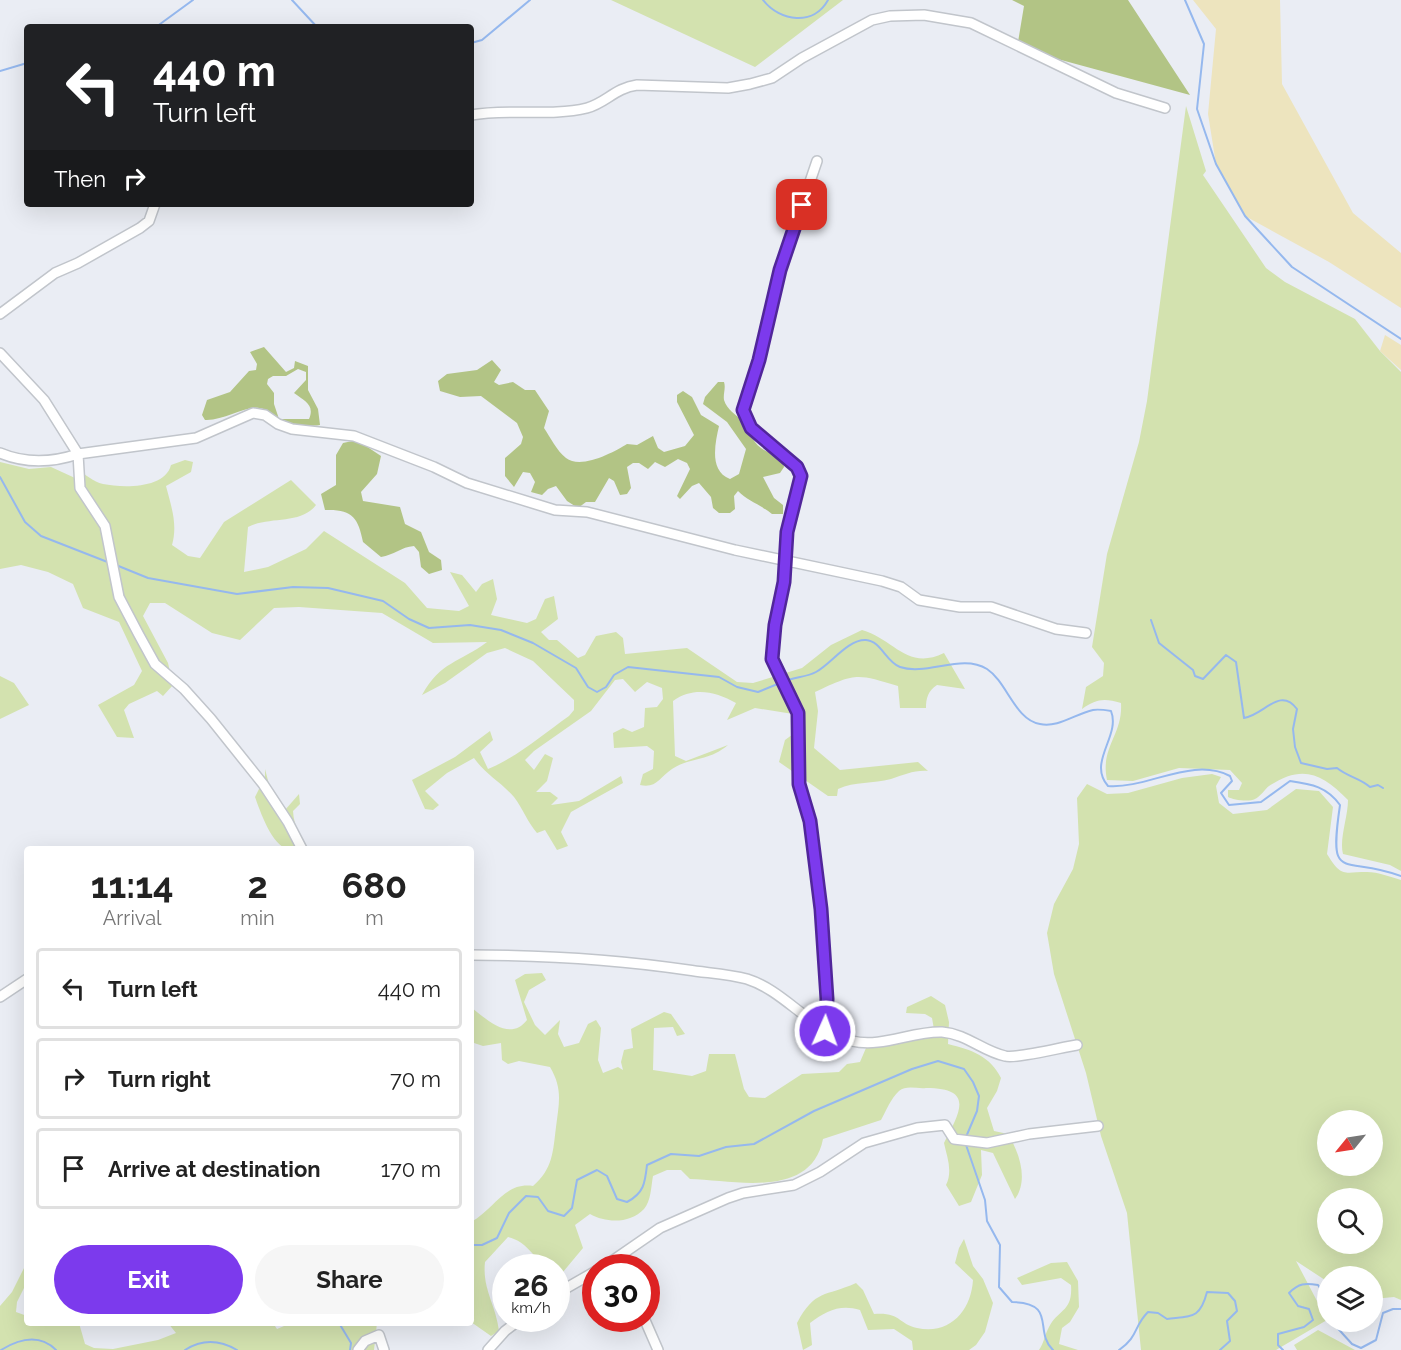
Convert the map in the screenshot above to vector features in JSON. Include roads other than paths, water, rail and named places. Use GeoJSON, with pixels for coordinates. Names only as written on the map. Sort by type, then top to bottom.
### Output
{"type":"FeatureCollection","features":[{"type":"Feature","properties":{"kind":"street"},"geometry":{"type":"LineString","coordinates":[[474,114],[491,111],[586,108],[622,87],[637,85],[728,88],[750,84],[772,78],[802,58],[872,20],[890,16],[924,15],[971,23],[1116,93],[1165,108]]}},
{"type":"Feature","properties":{"kind":"street"},"geometry":{"type":"LineString","coordinates":[[817,161],[780,270],[759,360],[743,410],[751,428],[797,467],[801,476],[787,532],[786,560],[772,659],[798,713],[799,784],[810,821],[821,909],[827,999],[825,1031]]}},
{"type":"Feature","properties":{"kind":"street"},"geometry":{"type":"LineString","coordinates":[[0,314],[55,273],[78,263],[140,228],[149,221],[154,207]]}},
{"type":"Feature","properties":{"kind":"street"},"geometry":{"type":"LineString","coordinates":[[0,353],[44,400],[78,454],[80,488],[105,526],[119,597],[155,664],[211,719],[263,784],[300,846]]}},
{"type":"Feature","properties":{"kind":"street"},"geometry":{"type":"LineString","coordinates":[[0,453],[32,462],[61,460],[78,454],[196,438],[253,413],[265,415],[278,424],[292,429],[354,436],[434,467],[467,483],[555,510],[587,512],[735,550],[882,581],[902,587],[919,600],[960,607],[991,607],[1056,629],[1086,633]]}},
{"type":"Feature","properties":{"kind":"street"},"geometry":{"type":"LineString","coordinates":[[474,955],[552,955],[628,961],[747,980],[772,992],[825,1031],[853,1041],[872,1042],[941,1032],[963,1036],[1006,1057],[1077,1045]]}},
{"type":"Feature","properties":{"kind":"street"},"geometry":{"type":"LineString","coordinates":[[0,997],[24,981]]}},
{"type":"Feature","properties":{"kind":"street"},"geometry":{"type":"LineString","coordinates":[[622,1254],[660,1228],[693,1212],[743,1192],[794,1185],[864,1143],[917,1128],[945,1125],[954,1139],[987,1143],[1029,1134],[1098,1126]]}},
{"type":"Feature","properties":{"kind":"street"},"geometry":{"type":"LineString","coordinates":[[488,1350],[504,1332]]}},
{"type":"Feature","properties":{"kind":"street"},"geometry":{"type":"LineString","coordinates":[[650,1332],[658,1350]]}},
{"type":"Feature","properties":{"kind":"street"},"geometry":{"type":"LineString","coordinates":[[358,1350],[365,1341],[379,1335],[384,1350]]}},
{"type":"Feature","properties":{"kind":"waterway"},"geometry":{"type":"LineString","coordinates":[[160,24],[193,0]]}},
{"type":"Feature","properties":{"kind":"waterway"},"geometry":{"type":"LineString","coordinates":[[292,0],[314,24]]}},
{"type":"Feature","properties":{"kind":"waterway"},"geometry":{"type":"LineString","coordinates":[[474,42],[482,40],[530,0]]}},
{"type":"Feature","properties":{"kind":"waterway"},"geometry":{"type":"LineString","coordinates":[[763,0],[778,13],[797,18],[814,14],[828,0]]}},
{"type":"Feature","properties":{"kind":"waterway"},"geometry":{"type":"LineString","coordinates":[[1185,0],[1204,44],[1197,109],[1216,164],[1245,216],[1292,267],[1401,339]]}},
{"type":"Feature","properties":{"kind":"waterway"},"geometry":{"type":"LineString","coordinates":[[0,71],[24,64]]}},
{"type":"Feature","properties":{"kind":"waterway"},"geometry":{"type":"LineString","coordinates":[[0,477],[25,522],[41,536],[110,563]]}},
{"type":"Feature","properties":{"kind":"waterway"},"geometry":{"type":"LineString","coordinates":[[116,565],[148,578],[237,594],[293,587],[328,588],[383,601],[409,619],[429,628],[470,625],[501,630],[533,643],[576,668],[588,687],[597,692],[606,687],[614,675],[628,667],[719,677],[737,687],[758,692],[780,683]]}},
{"type":"Feature","properties":{"kind":"waterway"},"geometry":{"type":"LineString","coordinates":[[1151,620],[1159,643],[1193,670],[1195,676],[1203,679],[1226,655],[1236,662],[1244,718],[1278,701],[1284,700],[1291,703],[1297,709],[1293,729],[1295,747],[1301,763],[1327,769],[1337,768],[1370,787],[1378,785],[1383,788]]}},
{"type":"Feature","properties":{"kind":"waterway"},"geometry":{"type":"LineString","coordinates":[[785,681],[816,672],[853,643],[866,640],[876,644],[891,661],[900,667],[921,669],[967,663],[977,665],[994,675],[1024,716],[1031,721],[1047,725],[1093,710],[1111,711],[1112,730],[1102,758],[1101,768],[1108,786],[1139,783],[1185,771],[1215,771],[1230,776],[1232,781],[1221,793],[1229,805],[1261,802],[1290,781],[1312,785],[1330,794],[1340,805],[1336,847],[1344,863],[1401,876]]}},
{"type":"Feature","properties":{"kind":"waterway"},"geometry":{"type":"LineString","coordinates":[[474,1245],[482,1245],[497,1238],[509,1213],[526,1196],[538,1197],[548,1211],[564,1216],[572,1208],[577,1180],[597,1170],[607,1176],[617,1199],[627,1202],[643,1187],[647,1165],[671,1154],[699,1156],[726,1147],[754,1144],[814,1111],[912,1069],[938,1061],[964,1069],[979,1096],[977,1111],[966,1137]]}},
{"type":"Feature","properties":{"kind":"waterway"},"geometry":{"type":"LineString","coordinates":[[965,1142],[985,1200],[987,1221],[1000,1245],[999,1287],[1012,1302],[1035,1307],[1040,1313],[1047,1343],[1053,1350]]}},
{"type":"Feature","properties":{"kind":"waterway"},"geometry":{"type":"LineString","coordinates":[[1283,1350],[1278,1345],[1278,1334],[1304,1327],[1313,1320],[1309,1309],[1298,1306],[1289,1293],[1302,1284],[1317,1285]]}},
{"type":"Feature","properties":{"kind":"waterway"},"geometry":{"type":"LineString","coordinates":[[1119,1350],[1130,1340],[1148,1312],[1158,1313],[1167,1319],[1189,1316],[1198,1312],[1207,1292],[1228,1293],[1235,1301],[1237,1311],[1227,1321],[1230,1341],[1220,1350]]}},
{"type":"Feature","properties":{"kind":"waterway"},"geometry":{"type":"LineString","coordinates":[[1383,1313],[1401,1309]]}},
{"type":"Feature","properties":{"kind":"waterway"},"geometry":{"type":"LineString","coordinates":[[341,1326],[351,1343],[350,1350]]}},
{"type":"Feature","properties":{"kind":"waterway"},"geometry":{"type":"LineString","coordinates":[[1341,1332],[1352,1344],[1361,1348],[1376,1340],[1378,1332]]}},
{"type":"Feature","properties":{"kind":"waterway"},"geometry":{"type":"LineString","coordinates":[[1,1350],[15,1343],[29,1340],[43,1341],[56,1350]]}},
{"type":"Feature","properties":{"kind":"waterway"},"geometry":{"type":"LineString","coordinates":[[185,1350],[191,1346],[211,1342],[224,1344],[237,1350]]}}]}
